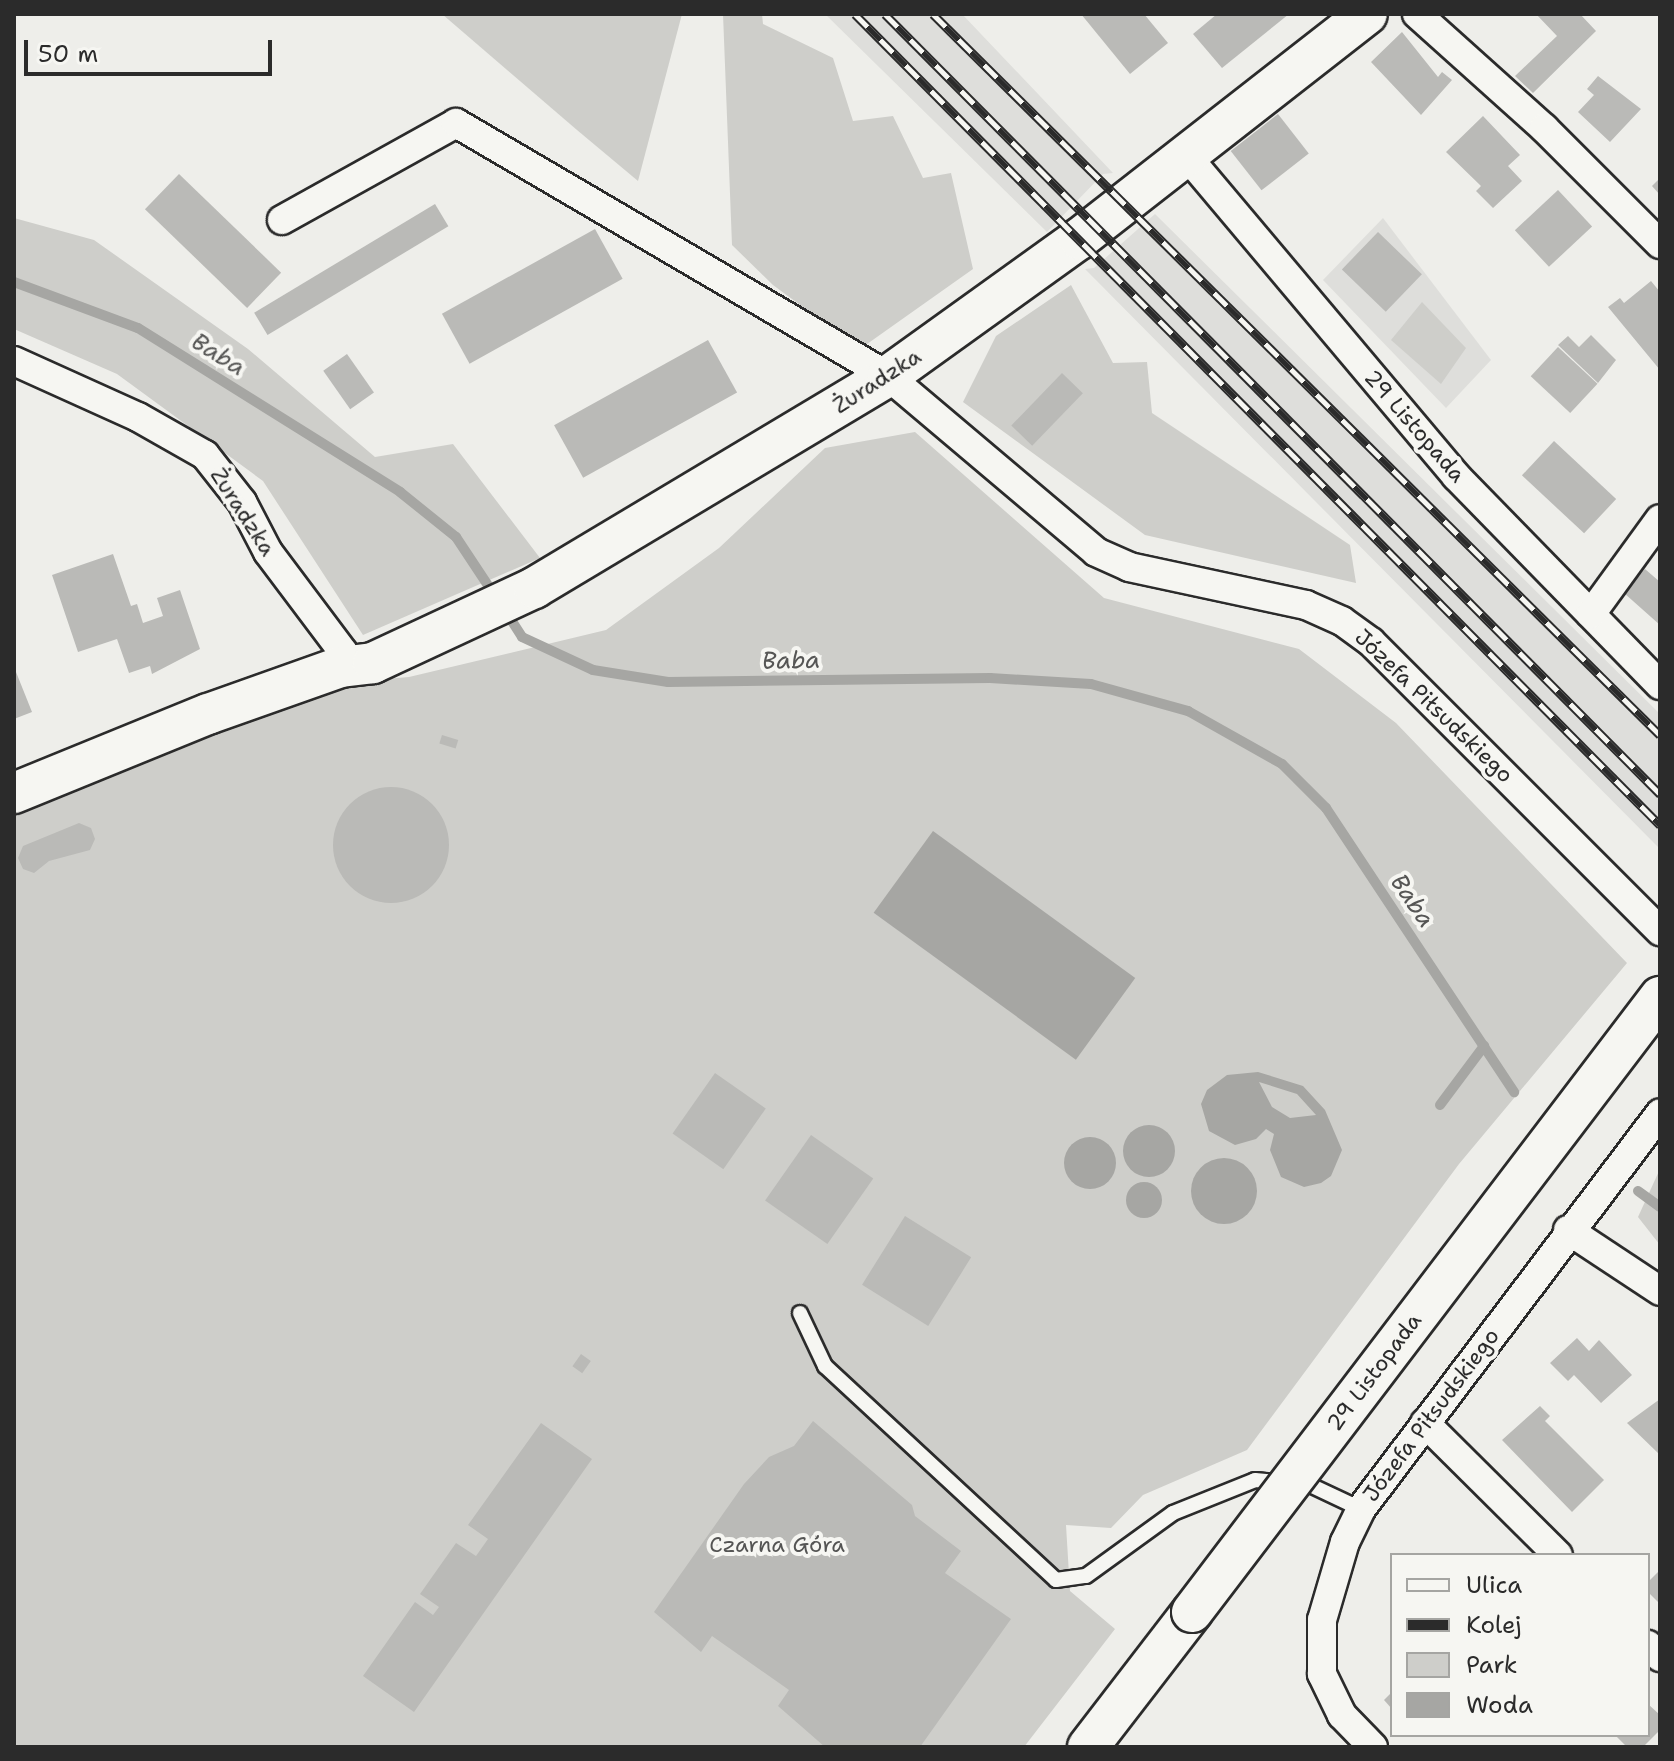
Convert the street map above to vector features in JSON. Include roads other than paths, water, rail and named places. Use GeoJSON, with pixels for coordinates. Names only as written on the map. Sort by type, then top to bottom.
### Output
{"type":"FeatureCollection","features":[{"type":"Feature","properties":{"kind":"street","name":"Żuradzka"},"geometry":{"type":"LineString","coordinates":[[14,793],[341,667],[373,663],[474,620],[534,588],[888,376],[1079,239],[1367,14]]}},
{"type":"Feature","properties":{"kind":"street"},"geometry":{"type":"LineString","coordinates":[[1417,14],[1544,128],[1660,244]]}},
{"type":"Feature","properties":{"kind":"street","name":"Józefa Piłsudskiego"},"geometry":{"type":"LineString","coordinates":[[282,220],[456,123],[888,376],[1096,552],[1156,575],[1306,605],[1362,635],[1660,931]]}},
{"type":"Feature","properties":{"kind":"street","name":"29 Listopada"},"geometry":{"type":"LineString","coordinates":[[1185,154],[1456,476],[1660,685]]}},
{"type":"Feature","properties":{"kind":"street","name":"Żuradzka"},"geometry":{"type":"LineString","coordinates":[[14,361],[138,417],[205,455],[242,502],[268,552],[343,652],[341,667]]}},
{"type":"Feature","properties":{"kind":"street"},"geometry":{"type":"LineString","coordinates":[[1591,614],[1660,519]]}},
{"type":"Feature","properties":{"kind":"street","name":"29 Listopada"},"geometry":{"type":"LineString","coordinates":[[1088,1747],[1660,997]]}},
{"type":"Feature","properties":{"kind":"street","name":"Józefa Piłsudskiego"},"geometry":{"type":"LineString","coordinates":[[1373,1747],[1342,1715],[1322,1674],[1322,1620],[1329,1581],[1361,1509],[1568,1230],[1660,1113]]}},
{"type":"Feature","properties":{"kind":"street"},"geometry":{"type":"LineString","coordinates":[[1568,1230],[1660,1291]]}},
{"type":"Feature","properties":{"kind":"street"},"geometry":{"type":"LineString","coordinates":[[1425,1423],[1556,1553]]}},
{"type":"Feature","properties":{"kind":"lane"},"geometry":{"type":"LineString","coordinates":[[800,1313],[825,1366],[1056,1580],[1086,1576],[1173,1513],[1255,1480],[1310,1485],[1361,1509]]}},
{"type":"Feature","properties":{"kind":"water"},"geometry":{"type":"Polygon","coordinates":[[[933,831],[1135,978],[1076,1060],[874,913],[933,831]]]}},
{"type":"Feature","properties":{"kind":"water"},"geometry":{"type":"Polygon","coordinates":[[[1258,1072],[1303,1086],[1325,1110],[1342,1150],[1331,1176],[1321,1183],[1304,1187],[1281,1177],[1270,1150],[1274,1134],[1266,1129],[1256,1139],[1235,1145],[1209,1131],[1201,1104],[1207,1090],[1227,1075],[1258,1072]],[[1259,1082],[1272,1107],[1290,1118],[1316,1115],[1297,1094],[1259,1082]]]}},
{"type":"Feature","properties":{"kind":"water"},"geometry":{"type":"Polygon","coordinates":[[[1149,1125],[1167,1133],[1175,1151],[1167,1169],[1149,1177],[1131,1169],[1123,1151],[1131,1133],[1149,1125]]]}},
{"type":"Feature","properties":{"kind":"water"},"geometry":{"type":"Polygon","coordinates":[[[1090,1137],[1108,1145],[1116,1163],[1108,1181],[1090,1189],[1072,1181],[1064,1163],[1072,1145],[1090,1137]]]}},
{"type":"Feature","properties":{"kind":"water"},"geometry":{"type":"Polygon","coordinates":[[[1224,1158],[1237,1160],[1252,1173],[1257,1191],[1255,1204],[1242,1219],[1224,1224],[1211,1222],[1196,1209],[1191,1191],[1193,1178],[1206,1163],[1224,1158]]]}},
{"type":"Feature","properties":{"kind":"water"},"geometry":{"type":"Polygon","coordinates":[[[1144,1182],[1157,1187],[1162,1200],[1157,1213],[1144,1218],[1131,1213],[1126,1200],[1131,1187],[1144,1182]]]}},
{"type":"Feature","properties":{"kind":"waterway","name":"Baba"},"geometry":{"type":"LineString","coordinates":[[14,282],[138,328],[400,492],[456,537],[495,596]]}},
{"type":"Feature","properties":{"kind":"waterway","name":"Baba"},"geometry":{"type":"LineString","coordinates":[[504,609],[522,637],[593,670],[668,682],[990,678],[1091,684],[1188,711],[1282,764],[1326,808],[1514,1092]]}},
{"type":"Feature","properties":{"kind":"waterway"},"geometry":{"type":"LineString","coordinates":[[1440,1105],[1484,1046]]}},
{"type":"Feature","properties":{"kind":"waterway","name":"Baba"},"geometry":{"type":"LineString","coordinates":[[1638,1191],[1660,1207]]}},
{"type":"Feature","properties":{"kind":"railway"},"geometry":{"type":"LineString","coordinates":[[855,14],[1660,825]]}},
{"type":"Feature","properties":{"kind":"railway"},"geometry":{"type":"LineString","coordinates":[[885,14],[1660,794]]}},
{"type":"Feature","properties":{"kind":"railway"},"geometry":{"type":"LineString","coordinates":[[933,14],[1660,735]]}},
{"type":"Feature","properties":{"kind":"park label","name":"Czarna Góra"},"geometry":{"type":"Point","coordinates":[777,1545]}}]}
